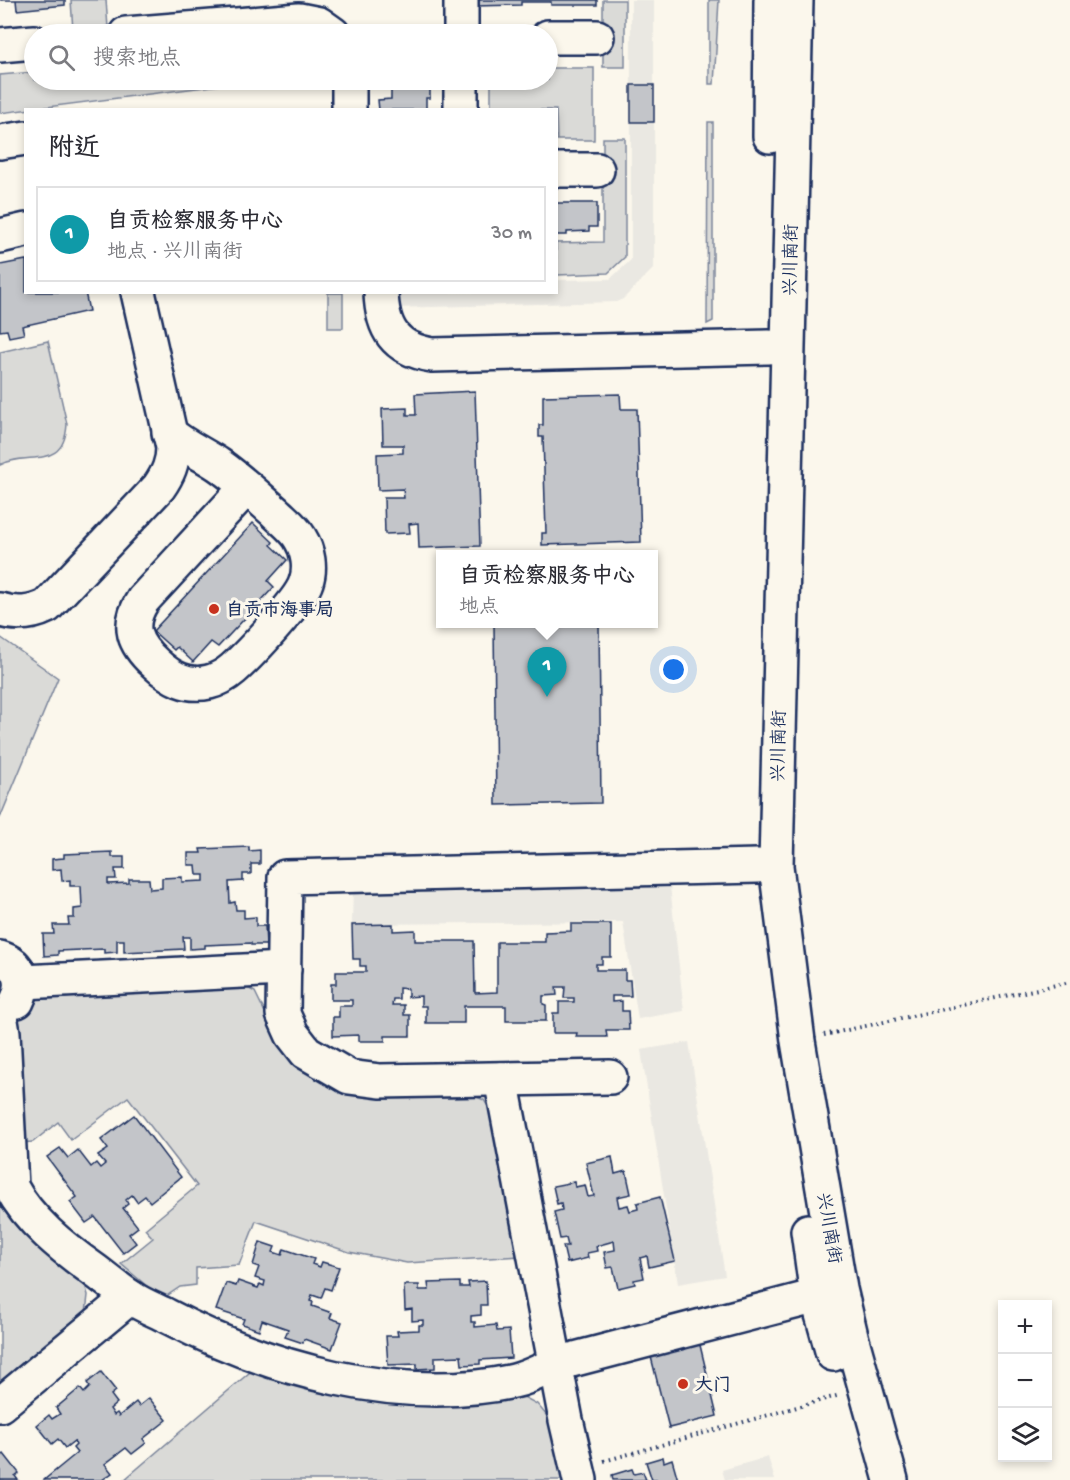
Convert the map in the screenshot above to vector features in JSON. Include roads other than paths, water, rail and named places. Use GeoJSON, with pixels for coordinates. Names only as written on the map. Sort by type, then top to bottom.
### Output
{"type":"FeatureCollection","features":[{"type":"Feature","properties":{"kind":"street"},"geometry":{"type":"LineString","coordinates":[[461,0],[461,24]]}},
{"type":"Feature","properties":{"kind":"street","name":"兴川南街"},"geometry":{"type":"LineString","coordinates":[[771,0],[769,347],[758,866],[817,1296],[870,1480]]}},
{"type":"Feature","properties":{"kind":"street","name":"兴川南街"},"geometry":{"type":"LineString","coordinates":[[796,0],[776,866],[798,1041],[840,1290],[891,1480]]}},
{"type":"Feature","properties":{"kind":"street"},"geometry":{"type":"LineString","coordinates":[[250,24],[299,20],[319,24]]}},
{"type":"Feature","properties":{"kind":"street"},"geometry":{"type":"LineString","coordinates":[[558,37],[597,37]]}},
{"type":"Feature","properties":{"kind":"street"},"geometry":{"type":"LineString","coordinates":[[0,45],[24,43]]}},
{"type":"Feature","properties":{"kind":"street"},"geometry":{"type":"LineString","coordinates":[[349,90],[349,108]]}},
{"type":"Feature","properties":{"kind":"street"},"geometry":{"type":"LineString","coordinates":[[461,90],[461,108]]}},
{"type":"Feature","properties":{"kind":"street"},"geometry":{"type":"LineString","coordinates":[[0,131],[24,127]]}},
{"type":"Feature","properties":{"kind":"street"},"geometry":{"type":"LineString","coordinates":[[0,142],[24,138]]}},
{"type":"Feature","properties":{"kind":"street"},"geometry":{"type":"LineString","coordinates":[[558,170],[597,170]]}},
{"type":"Feature","properties":{"kind":"street"},"geometry":{"type":"LineString","coordinates":[[0,236],[24,230]]}},
{"type":"Feature","properties":{"kind":"street"},"geometry":{"type":"LineString","coordinates":[[0,610],[25,614],[36,612],[53,601],[166,477],[173,459],[138,294]]}},
{"type":"Feature","properties":{"kind":"street"},"geometry":{"type":"LineString","coordinates":[[381,294],[382,313],[391,333],[406,348],[432,355],[769,347]]}},
{"type":"Feature","properties":{"kind":"street"},"geometry":{"type":"LineString","coordinates":[[169,433],[219,465],[247,487],[300,538],[306,549],[308,562],[306,584],[297,600],[232,669],[210,681],[195,683],[181,681],[166,673],[142,651],[137,643],[134,625],[138,607],[247,487]]}},
{"type":"Feature","properties":{"kind":"street"},"geometry":{"type":"LineString","coordinates":[[610,1077],[380,1082],[349,1077],[306,1052],[292,1034],[283,1014],[285,877],[758,866]]}},
{"type":"Feature","properties":{"kind":"street"},"geometry":{"type":"LineString","coordinates":[[0,958],[14,965],[23,982],[18,1001],[0,1014],[3,1033],[5,1155],[11,1187],[20,1205],[80,1261],[130,1298],[207,1337],[279,1364],[344,1380],[418,1389],[483,1386],[516,1381],[556,1364],[817,1296]]}},
{"type":"Feature","properties":{"kind":"street"},"geometry":{"type":"LineString","coordinates":[[23,982],[284,969]]}},
{"type":"Feature","properties":{"kind":"street"},"geometry":{"type":"LineString","coordinates":[[501,1079],[579,1474]]}},
{"type":"Feature","properties":{"kind":"street"},"geometry":{"type":"LineString","coordinates":[[0,1405],[130,1298]]}},
{"type":"Feature","properties":{"kind":"place","name":"自贡市海事局"},"geometry":{"type":"Point","coordinates":[214,609]}},
{"type":"Feature","properties":{"kind":"place","name":"自贡检察服务中心"},"geometry":{"type":"Point","coordinates":[547,697]}},
{"type":"Feature","properties":{"kind":"place","name":"大门"},"geometry":{"type":"Point","coordinates":[683,1384]}}]}
